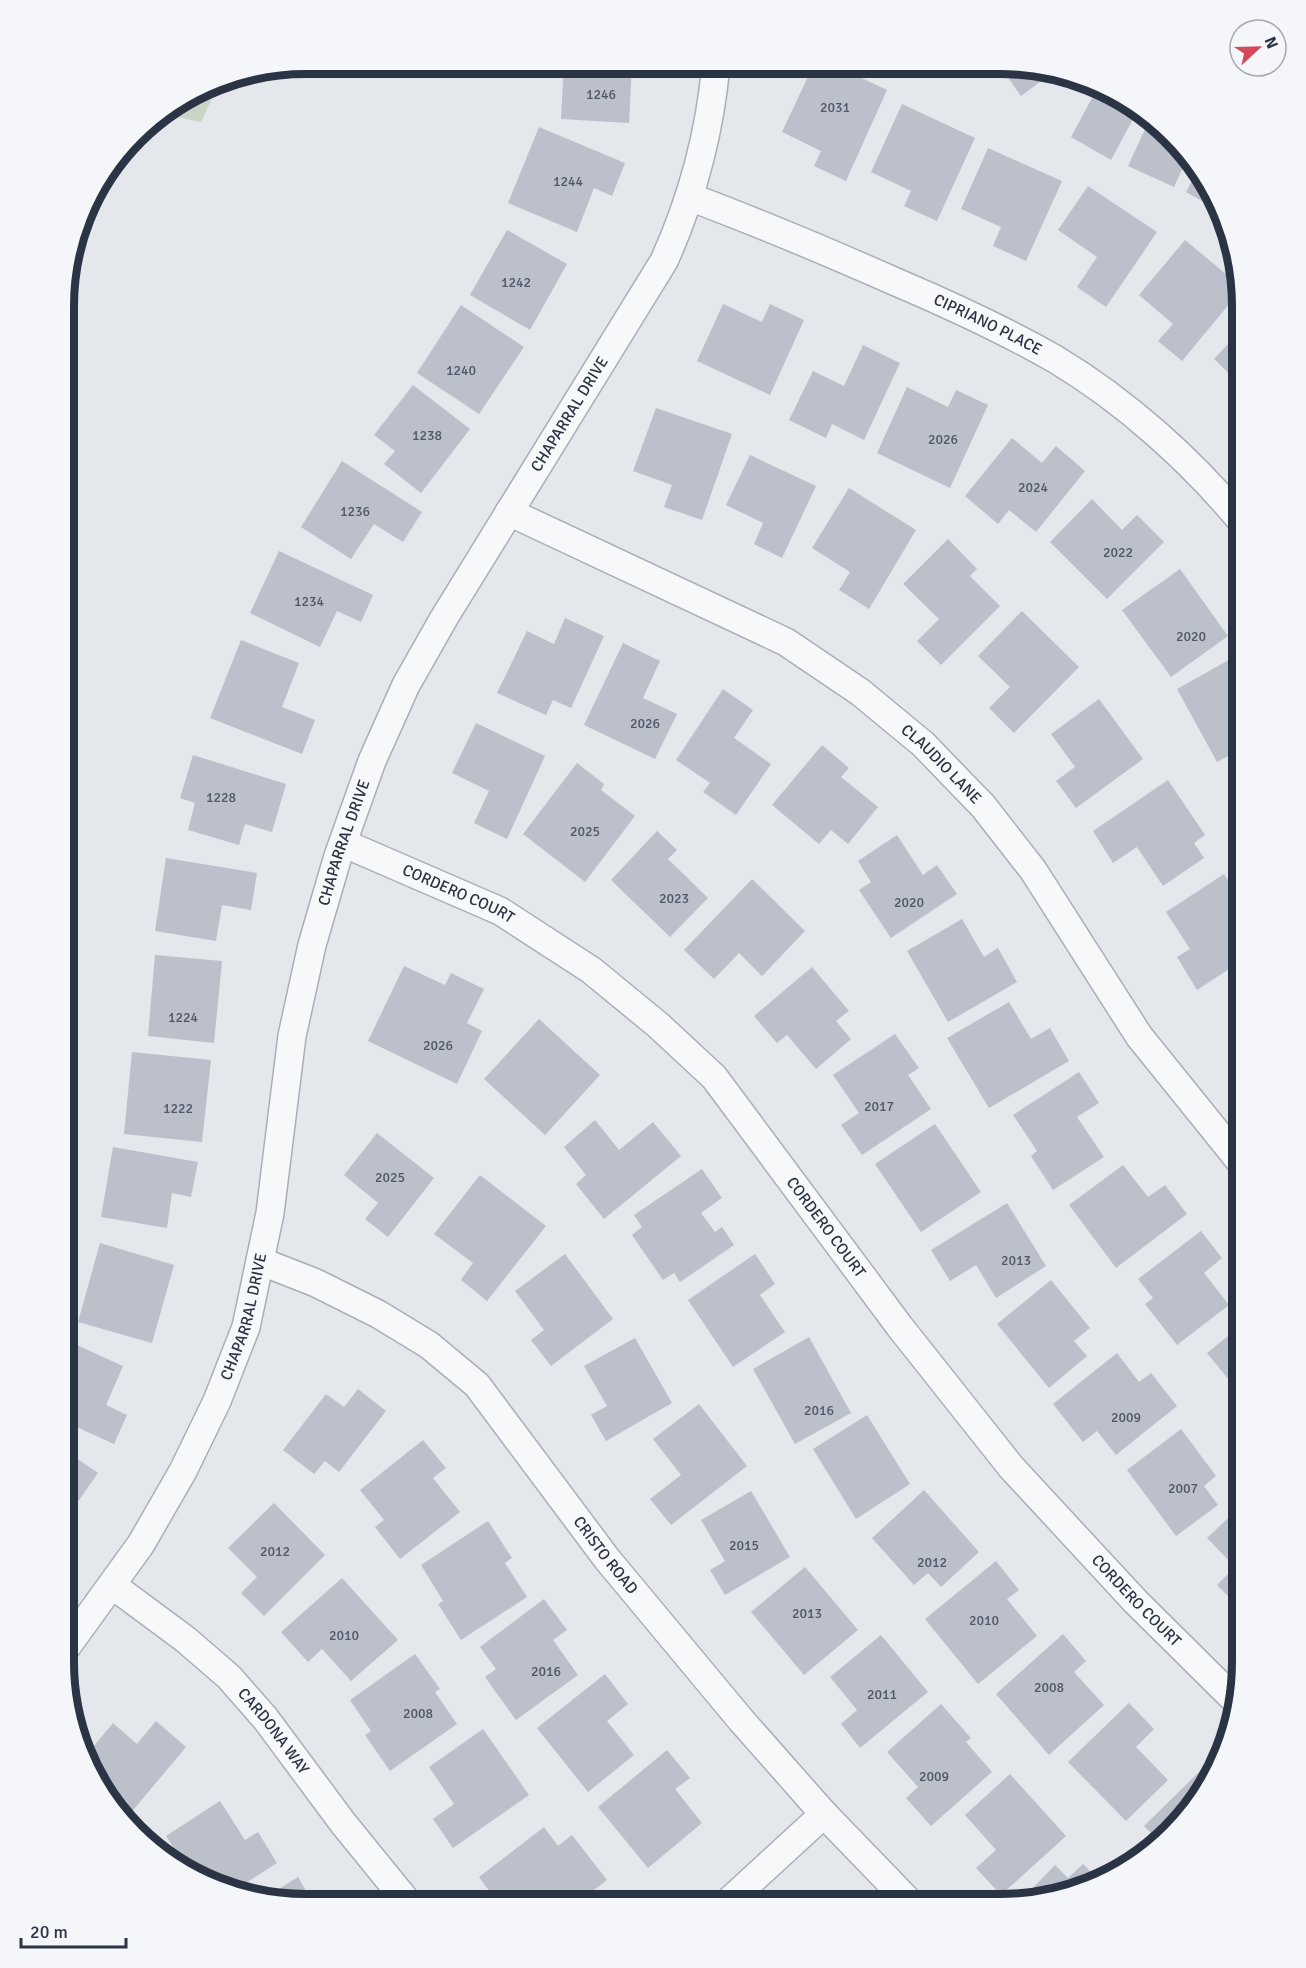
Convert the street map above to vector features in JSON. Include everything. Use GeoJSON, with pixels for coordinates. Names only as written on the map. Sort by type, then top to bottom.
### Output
{"type":"FeatureCollection","features":[{"type":"Feature","properties":{"kind":"street","name":"CHAPARRAL DRIVE"},"geometry":{"type":"LineString","coordinates":[[74,1637],[141,1544],[183,1471],[217,1401],[246,1327],[270,1213],[292,1036],[312,945],[343,843],[372,761],[406,685],[509,512],[664,261],[690,197],[704,142],[714,74]]}},
{"type":"Feature","properties":{"kind":"street","name":"CIPRIANO PLACE"},"geometry":{"type":"LineString","coordinates":[[690,197],[764,225],[924,294],[998,328],[1056,360],[1160,437],[1232,510]]}},
{"type":"Feature","properties":{"kind":"street","name":"CLAUDIO LANE"},"geometry":{"type":"LineString","coordinates":[[509,512],[786,642],[860,692],[923,744],[983,806],[1026,861],[1139,1036],[1232,1151]]}},
{"type":"Feature","properties":{"kind":"street","name":"CORDERO COURT"},"geometry":{"type":"LineString","coordinates":[[343,843],[500,911],[591,970],[658,1025],[714,1077],[900,1326],[1011,1467],[1136,1602],[1230,1696]]}},
{"type":"Feature","properties":{"kind":"street","name":"CRISTO ROAD"},"geometry":{"type":"LineString","coordinates":[[260,1261],[316,1283],[378,1314],[429,1345],[477,1385],[607,1559],[741,1720],[824,1814],[901,1894]]}},
{"type":"Feature","properties":{"kind":"street","name":"CARDONA WAY"},"geometry":{"type":"LineString","coordinates":[[112,1585],[230,1677],[266,1718],[343,1823],[401,1894]]}},
{"type":"Feature","properties":{"kind":"street"},"geometry":{"type":"LineString","coordinates":[[737,1894],[824,1814]]}},
{"type":"Feature","properties":{"kind":"green space"},"geometry":{"type":"Polygon","coordinates":[[[215,92],[201,122],[172,116],[215,92]]]}},
{"type":"Feature","properties":{"kind":"building"},"geometry":{"type":"Polygon","coordinates":[[[563,74],[631,74],[629,123],[561,119],[563,74]]]}},
{"type":"Feature","properties":{"kind":"building"},"geometry":{"type":"Polygon","coordinates":[[[809,74],[853,74],[887,90],[846,181],[814,166],[821,151],[782,132],[809,74]]]}},
{"type":"Feature","properties":{"kind":"building"},"geometry":{"type":"Polygon","coordinates":[[[1005,74],[1046,78],[1021,96],[1005,74]]]}},
{"type":"Feature","properties":{"kind":"building"},"geometry":{"type":"Polygon","coordinates":[[[1094,93],[1134,116],[1111,160],[1071,137],[1094,93]]]}},
{"type":"Feature","properties":{"kind":"building"},"geometry":{"type":"Polygon","coordinates":[[[902,104],[975,138],[937,221],[904,206],[911,191],[871,172],[902,104]]]}},
{"type":"Feature","properties":{"kind":"building"},"geometry":{"type":"Polygon","coordinates":[[[1147,125],[1185,164],[1174,187],[1128,166],[1147,125]]]}},
{"type":"Feature","properties":{"kind":"building"},"geometry":{"type":"Polygon","coordinates":[[[539,127],[625,163],[612,196],[594,188],[577,232],[508,203],[539,127]]]}},
{"type":"Feature","properties":{"kind":"building"},"geometry":{"type":"Polygon","coordinates":[[[988,148],[1062,181],[1026,261],[993,246],[1001,227],[961,209],[988,148]]]}},
{"type":"Feature","properties":{"kind":"building"},"geometry":{"type":"Polygon","coordinates":[[[1194,178],[1210,206],[1186,192],[1194,178]]]}},
{"type":"Feature","properties":{"kind":"building"},"geometry":{"type":"Polygon","coordinates":[[[1088,186],[1157,232],[1106,307],[1077,287],[1097,257],[1058,230],[1088,186]]]}},
{"type":"Feature","properties":{"kind":"building"},"geometry":{"type":"Polygon","coordinates":[[[507,230],[567,264],[530,330],[470,295],[507,230]]]}},
{"type":"Feature","properties":{"kind":"building"},"geometry":{"type":"Polygon","coordinates":[[[1185,240],[1231,279],[1232,301],[1182,361],[1158,341],[1173,324],[1139,295],[1185,240]]]}},
{"type":"Feature","properties":{"kind":"building"},"geometry":{"type":"Polygon","coordinates":[[[723,304],[762,322],[770,304],[804,320],[770,395],[697,361],[723,304]]]}},
{"type":"Feature","properties":{"kind":"building"},"geometry":{"type":"Polygon","coordinates":[[[461,305],[524,347],[479,414],[417,373],[461,305]]]}},
{"type":"Feature","properties":{"kind":"building"},"geometry":{"type":"Polygon","coordinates":[[[1232,340],[1232,376],[1214,359],[1232,340]]]}},
{"type":"Feature","properties":{"kind":"building"},"geometry":{"type":"Polygon","coordinates":[[[863,345],[900,363],[864,440],[832,424],[826,438],[789,420],[813,371],[844,386],[863,345]]]}},
{"type":"Feature","properties":{"kind":"building"},"geometry":{"type":"Polygon","coordinates":[[[413,385],[470,429],[421,493],[384,464],[395,451],[374,435],[413,385]]]}},
{"type":"Feature","properties":{"kind":"building"},"geometry":{"type":"Polygon","coordinates":[[[907,387],[948,407],[956,390],[988,405],[950,488],[877,453],[907,387]]]}},
{"type":"Feature","properties":{"kind":"building"},"geometry":{"type":"Polygon","coordinates":[[[656,408],[732,434],[702,520],[664,507],[672,485],[633,471],[656,408]]]}},
{"type":"Feature","properties":{"kind":"building"},"geometry":{"type":"Polygon","coordinates":[[[1012,438],[1042,463],[1056,446],[1085,471],[1036,532],[1009,510],[998,524],[965,496],[1012,438]]]}},
{"type":"Feature","properties":{"kind":"building"},"geometry":{"type":"Polygon","coordinates":[[[750,455],[816,486],[782,558],[754,544],[763,523],[726,505],[750,455]]]}},
{"type":"Feature","properties":{"kind":"building"},"geometry":{"type":"Polygon","coordinates":[[[342,461],[422,512],[403,542],[374,524],[351,559],[301,527],[342,461]]]}},
{"type":"Feature","properties":{"kind":"building"},"geometry":{"type":"Polygon","coordinates":[[[849,488],[916,530],[869,609],[839,590],[850,572],[812,548],[849,488]]]}},
{"type":"Feature","properties":{"kind":"building"},"geometry":{"type":"Polygon","coordinates":[[[1092,499],[1122,530],[1137,515],[1164,542],[1107,599],[1050,542],[1092,499]]]}},
{"type":"Feature","properties":{"kind":"building"},"geometry":{"type":"Polygon","coordinates":[[[948,539],[977,569],[970,576],[1000,606],[941,665],[917,641],[939,619],[903,584],[948,539]]]}},
{"type":"Feature","properties":{"kind":"building"},"geometry":{"type":"Polygon","coordinates":[[[279,551],[373,595],[361,622],[337,611],[320,647],[250,613],[279,551]]]}},
{"type":"Feature","properties":{"kind":"building"},"geometry":{"type":"Polygon","coordinates":[[[1180,569],[1228,636],[1171,677],[1122,610],[1180,569]]]}},
{"type":"Feature","properties":{"kind":"building"},"geometry":{"type":"Polygon","coordinates":[[[1022,611],[1079,667],[1014,733],[989,708],[1010,687],[978,656],[1022,611]]]}},
{"type":"Feature","properties":{"kind":"building"},"geometry":{"type":"Polygon","coordinates":[[[565,618],[604,636],[571,708],[553,700],[546,715],[497,693],[527,631],[554,644],[565,618]]]}},
{"type":"Feature","properties":{"kind":"building"},"geometry":{"type":"Polygon","coordinates":[[[241,640],[299,663],[282,707],[315,720],[302,754],[210,718],[241,640]]]}},
{"type":"Feature","properties":{"kind":"building"},"geometry":{"type":"Polygon","coordinates":[[[623,643],[660,661],[643,698],[677,714],[655,759],[584,725],[623,643]]]}},
{"type":"Feature","properties":{"kind":"building"},"geometry":{"type":"Polygon","coordinates":[[[1232,658],[1232,754],[1217,762],[1177,689],[1232,658]]]}},
{"type":"Feature","properties":{"kind":"building"},"geometry":{"type":"Polygon","coordinates":[[[723,689],[753,710],[734,738],[771,764],[736,815],[703,792],[710,783],[676,760],[723,689]]]}},
{"type":"Feature","properties":{"kind":"building"},"geometry":{"type":"Polygon","coordinates":[[[1099,699],[1143,759],[1076,808],[1056,781],[1075,767],[1051,734],[1099,699]]]}},
{"type":"Feature","properties":{"kind":"building"},"geometry":{"type":"Polygon","coordinates":[[[476,723],[545,756],[507,839],[474,823],[489,791],[452,773],[476,723]]]}},
{"type":"Feature","properties":{"kind":"building"},"geometry":{"type":"Polygon","coordinates":[[[822,745],[849,768],[841,777],[878,807],[848,844],[831,830],[819,844],[772,805],[822,745]]]}},
{"type":"Feature","properties":{"kind":"building"},"geometry":{"type":"Polygon","coordinates":[[[193,755],[286,784],[272,832],[245,824],[239,845],[188,830],[195,803],[180,798],[193,755]]]}},
{"type":"Feature","properties":{"kind":"building"},"geometry":{"type":"Polygon","coordinates":[[[577,763],[604,784],[601,790],[635,816],[585,882],[523,834],[577,763]]]}},
{"type":"Feature","properties":{"kind":"building"},"geometry":{"type":"Polygon","coordinates":[[[1168,780],[1205,835],[1194,843],[1204,858],[1163,886],[1137,847],[1113,863],[1093,831],[1168,780]]]}},
{"type":"Feature","properties":{"kind":"building"},"geometry":{"type":"Polygon","coordinates":[[[657,831],[677,850],[668,859],[708,898],[670,937],[611,880],[657,831]]]}},
{"type":"Feature","properties":{"kind":"building"},"geometry":{"type":"Polygon","coordinates":[[[897,835],[923,875],[937,865],[957,894],[891,938],[859,890],[871,882],[858,861],[897,835]]]}},
{"type":"Feature","properties":{"kind":"building"},"geometry":{"type":"Polygon","coordinates":[[[166,858],[257,873],[251,910],[222,905],[216,941],[155,931],[166,858]]]}},
{"type":"Feature","properties":{"kind":"building"},"geometry":{"type":"Polygon","coordinates":[[[1224,874],[1232,887],[1232,967],[1197,990],[1177,957],[1190,949],[1166,912],[1224,874]]]}},
{"type":"Feature","properties":{"kind":"building"},"geometry":{"type":"Polygon","coordinates":[[[752,879],[805,931],[762,976],[739,953],[714,979],[684,950],[752,879]]]}},
{"type":"Feature","properties":{"kind":"building"},"geometry":{"type":"Polygon","coordinates":[[[962,919],[984,957],[998,948],[1017,982],[948,1022],[907,951],[962,919]]]}},
{"type":"Feature","properties":{"kind":"building"},"geometry":{"type":"Polygon","coordinates":[[[155,955],[222,961],[214,1043],[148,1036],[155,955]]]}},
{"type":"Feature","properties":{"kind":"building"},"geometry":{"type":"Polygon","coordinates":[[[404,966],[445,985],[451,973],[484,989],[467,1023],[482,1031],[457,1084],[368,1041],[404,966]]]}},
{"type":"Feature","properties":{"kind":"building"},"geometry":{"type":"Polygon","coordinates":[[[812,967],[849,1011],[836,1021],[851,1039],[816,1069],[787,1035],[777,1043],[754,1016],[812,967]]]}},
{"type":"Feature","properties":{"kind":"building"},"geometry":{"type":"Polygon","coordinates":[[[1009,1002],[1031,1039],[1050,1028],[1069,1061],[989,1108],[947,1038],[1009,1002]]]}},
{"type":"Feature","properties":{"kind":"building"},"geometry":{"type":"Polygon","coordinates":[[[539,1019],[600,1075],[545,1135],[484,1079],[539,1019]]]}},
{"type":"Feature","properties":{"kind":"building"},"geometry":{"type":"Polygon","coordinates":[[[895,1034],[919,1068],[908,1075],[931,1109],[862,1155],[841,1125],[859,1113],[833,1075],[895,1034]]]}},
{"type":"Feature","properties":{"kind":"building"},"geometry":{"type":"Polygon","coordinates":[[[132,1052],[211,1060],[202,1142],[124,1134],[132,1052]]]}},
{"type":"Feature","properties":{"kind":"building"},"geometry":{"type":"Polygon","coordinates":[[[1079,1072],[1099,1103],[1077,1117],[1104,1157],[1053,1190],[1031,1156],[1037,1151],[1013,1115],[1079,1072]]]}},
{"type":"Feature","properties":{"kind":"building"},"geometry":{"type":"Polygon","coordinates":[[[595,1120],[619,1150],[653,1122],[681,1156],[604,1219],[576,1184],[586,1175],[564,1147],[595,1120]]]}},
{"type":"Feature","properties":{"kind":"building"},"geometry":{"type":"Polygon","coordinates":[[[935,1124],[981,1192],[921,1232],[875,1164],[935,1124]]]}},
{"type":"Feature","properties":{"kind":"building"},"geometry":{"type":"Polygon","coordinates":[[[377,1133],[434,1178],[388,1237],[365,1219],[378,1203],[344,1175],[377,1133]]]}},
{"type":"Feature","properties":{"kind":"building"},"geometry":{"type":"Polygon","coordinates":[[[113,1147],[198,1162],[191,1197],[172,1193],[167,1228],[101,1217],[113,1147]]]}},
{"type":"Feature","properties":{"kind":"building"},"geometry":{"type":"Polygon","coordinates":[[[1123,1165],[1148,1197],[1165,1185],[1187,1214],[1116,1268],[1069,1205],[1123,1165]]]}},
{"type":"Feature","properties":{"kind":"building"},"geometry":{"type":"Polygon","coordinates":[[[702,1169],[722,1198],[701,1213],[715,1232],[722,1227],[734,1245],[680,1282],[674,1273],[663,1280],[632,1235],[642,1227],[634,1215],[702,1169]]]}},
{"type":"Feature","properties":{"kind":"building"},"geometry":{"type":"Polygon","coordinates":[[[480,1175],[546,1226],[487,1301],[461,1280],[473,1263],[434,1234],[480,1175]]]}},
{"type":"Feature","properties":{"kind":"building"},"geometry":{"type":"Polygon","coordinates":[[[1007,1203],[1046,1266],[996,1298],[976,1265],[950,1281],[931,1250],[1007,1203]]]}},
{"type":"Feature","properties":{"kind":"building"},"geometry":{"type":"Polygon","coordinates":[[[1201,1231],[1222,1258],[1204,1273],[1229,1305],[1177,1345],[1145,1304],[1153,1298],[1138,1279],[1201,1231]]]}},
{"type":"Feature","properties":{"kind":"building"},"geometry":{"type":"Polygon","coordinates":[[[100,1243],[174,1265],[152,1343],[78,1322],[100,1243]]]}},
{"type":"Feature","properties":{"kind":"building"},"geometry":{"type":"Polygon","coordinates":[[[565,1254],[613,1319],[551,1366],[531,1340],[544,1330],[515,1291],[565,1254]]]}},
{"type":"Feature","properties":{"kind":"building"},"geometry":{"type":"Polygon","coordinates":[[[755,1254],[775,1284],[760,1295],[785,1332],[733,1367],[688,1300],[755,1254]]]}},
{"type":"Feature","properties":{"kind":"building"},"geometry":{"type":"Polygon","coordinates":[[[1051,1280],[1090,1328],[1074,1341],[1087,1356],[1049,1388],[997,1324],[1051,1280]]]}},
{"type":"Feature","properties":{"kind":"building"},"geometry":{"type":"Polygon","coordinates":[[[1232,1333],[1232,1384],[1207,1353],[1232,1333]]]}},
{"type":"Feature","properties":{"kind":"building"},"geometry":{"type":"Polygon","coordinates":[[[809,1337],[851,1413],[795,1444],[753,1369],[809,1337]]]}},
{"type":"Feature","properties":{"kind":"building"},"geometry":{"type":"Polygon","coordinates":[[[635,1338],[672,1403],[606,1441],[591,1415],[607,1406],[584,1366],[635,1338]]]}},
{"type":"Feature","properties":{"kind":"building"},"geometry":{"type":"Polygon","coordinates":[[[74,1344],[123,1366],[106,1405],[127,1415],[114,1444],[74,1426],[74,1344]]]}},
{"type":"Feature","properties":{"kind":"building"},"geometry":{"type":"Polygon","coordinates":[[[1117,1353],[1139,1382],[1151,1373],[1177,1406],[1116,1455],[1097,1431],[1083,1442],[1053,1404],[1117,1353]]]}},
{"type":"Feature","properties":{"kind":"building"},"geometry":{"type":"Polygon","coordinates":[[[358,1389],[386,1411],[339,1472],[325,1461],[314,1474],[283,1450],[326,1394],[344,1407],[358,1389]]]}},
{"type":"Feature","properties":{"kind":"building"},"geometry":{"type":"Polygon","coordinates":[[[699,1404],[747,1466],[671,1525],[650,1499],[681,1475],[653,1439],[699,1404]]]}},
{"type":"Feature","properties":{"kind":"building"},"geometry":{"type":"Polygon","coordinates":[[[867,1415],[910,1484],[856,1519],[813,1449],[867,1415]]]}},
{"type":"Feature","properties":{"kind":"building"},"geometry":{"type":"Polygon","coordinates":[[[1181,1429],[1216,1476],[1204,1486],[1218,1505],[1176,1536],[1127,1470],[1181,1429]]]}},
{"type":"Feature","properties":{"kind":"building"},"geometry":{"type":"Polygon","coordinates":[[[423,1440],[446,1468],[433,1478],[460,1512],[400,1559],[375,1527],[384,1520],[360,1490],[423,1440]]]}},
{"type":"Feature","properties":{"kind":"building"},"geometry":{"type":"Polygon","coordinates":[[[74,1457],[98,1473],[77,1503],[74,1501],[74,1457]]]}},
{"type":"Feature","properties":{"kind":"building"},"geometry":{"type":"Polygon","coordinates":[[[924,1490],[979,1552],[941,1587],[928,1573],[914,1585],[872,1538],[924,1490]]]}},
{"type":"Feature","properties":{"kind":"building"},"geometry":{"type":"Polygon","coordinates":[[[751,1491],[790,1557],[725,1595],[710,1570],[725,1561],[701,1520],[751,1491]]]}},
{"type":"Feature","properties":{"kind":"building"},"geometry":{"type":"Polygon","coordinates":[[[274,1503],[325,1555],[264,1616],[241,1593],[257,1577],[228,1548],[274,1503]]]}},
{"type":"Feature","properties":{"kind":"building"},"geometry":{"type":"Polygon","coordinates":[[[1232,1514],[1232,1564],[1207,1538],[1232,1514]]]}},
{"type":"Feature","properties":{"kind":"building"},"geometry":{"type":"Polygon","coordinates":[[[488,1521],[512,1558],[505,1563],[527,1597],[461,1640],[438,1604],[443,1601],[421,1565],[488,1521]]]}},
{"type":"Feature","properties":{"kind":"building"},"geometry":{"type":"Polygon","coordinates":[[[996,1561],[1019,1590],[1007,1599],[1037,1636],[978,1684],[925,1619],[996,1561]]]}},
{"type":"Feature","properties":{"kind":"building"},"geometry":{"type":"Polygon","coordinates":[[[805,1567],[858,1630],[804,1675],[751,1612],[805,1567]]]}},
{"type":"Feature","properties":{"kind":"building"},"geometry":{"type":"Polygon","coordinates":[[[1232,1570],[1232,1600],[1217,1585],[1232,1570]]]}},
{"type":"Feature","properties":{"kind":"building"},"geometry":{"type":"Polygon","coordinates":[[[342,1578],[398,1640],[351,1681],[322,1649],[308,1662],[281,1632],[342,1578]]]}},
{"type":"Feature","properties":{"kind":"building"},"geometry":{"type":"Polygon","coordinates":[[[544,1599],[567,1630],[553,1640],[578,1675],[516,1720],[485,1677],[496,1669],[480,1647],[544,1599]]]}},
{"type":"Feature","properties":{"kind":"building"},"geometry":{"type":"Polygon","coordinates":[[[1063,1634],[1086,1661],[1074,1672],[1104,1705],[1049,1755],[996,1694],[1063,1634]]]}},
{"type":"Feature","properties":{"kind":"building"},"geometry":{"type":"Polygon","coordinates":[[[881,1635],[928,1692],[860,1748],[841,1724],[857,1710],[830,1677],[881,1635]]]}},
{"type":"Feature","properties":{"kind":"building"},"geometry":{"type":"Polygon","coordinates":[[[415,1654],[440,1689],[435,1692],[457,1724],[390,1771],[365,1735],[371,1731],[350,1700],[415,1654]]]}},
{"type":"Feature","properties":{"kind":"building"},"geometry":{"type":"Polygon","coordinates":[[[605,1674],[628,1704],[607,1721],[634,1755],[588,1792],[537,1728],[605,1674]]]}},
{"type":"Feature","properties":{"kind":"building"},"geometry":{"type":"Polygon","coordinates":[[[1129,1703],[1154,1729],[1136,1747],[1168,1780],[1126,1821],[1068,1762],[1129,1703]]]}},
{"type":"Feature","properties":{"kind":"building"},"geometry":{"type":"Polygon","coordinates":[[[941,1704],[971,1738],[966,1742],[992,1772],[931,1826],[906,1798],[918,1787],[887,1752],[941,1704]]]}},
{"type":"Feature","properties":{"kind":"building"},"geometry":{"type":"Polygon","coordinates":[[[156,1721],[186,1747],[130,1814],[105,1779],[91,1750],[113,1723],[137,1744],[156,1721]]]}},
{"type":"Feature","properties":{"kind":"building"},"geometry":{"type":"Polygon","coordinates":[[[483,1729],[529,1795],[453,1848],[433,1819],[454,1804],[429,1767],[483,1729]]]}},
{"type":"Feature","properties":{"kind":"building"},"geometry":{"type":"Polygon","coordinates":[[[667,1750],[690,1778],[675,1789],[702,1823],[648,1868],[598,1807],[667,1750]]]}},
{"type":"Feature","properties":{"kind":"building"},"geometry":{"type":"Polygon","coordinates":[[[1201,1770],[1204,1773],[1185,1804],[1155,1837],[1144,1826],[1201,1770]]]}},
{"type":"Feature","properties":{"kind":"building"},"geometry":{"type":"Polygon","coordinates":[[[1010,1774],[1066,1836],[1000,1894],[976,1868],[996,1850],[965,1815],[1010,1774]]]}},
{"type":"Feature","properties":{"kind":"building"},"geometry":{"type":"Polygon","coordinates":[[[220,1801],[245,1840],[258,1832],[277,1863],[242,1886],[189,1863],[179,1856],[166,1836],[220,1801]]]}},
{"type":"Feature","properties":{"kind":"building"},"geometry":{"type":"Polygon","coordinates":[[[544,1827],[558,1846],[572,1835],[607,1880],[589,1894],[492,1894],[479,1877],[544,1827]]]}},
{"type":"Feature","properties":{"kind":"building"},"geometry":{"type":"Polygon","coordinates":[[[1083,1864],[1094,1875],[1061,1887],[1028,1893],[1055,1865],[1068,1878],[1083,1864]]]}},
{"type":"Feature","properties":{"kind":"building"},"geometry":{"type":"Polygon","coordinates":[[[298,1877],[308,1894],[290,1894],[273,1893],[298,1877]]]}}]}
